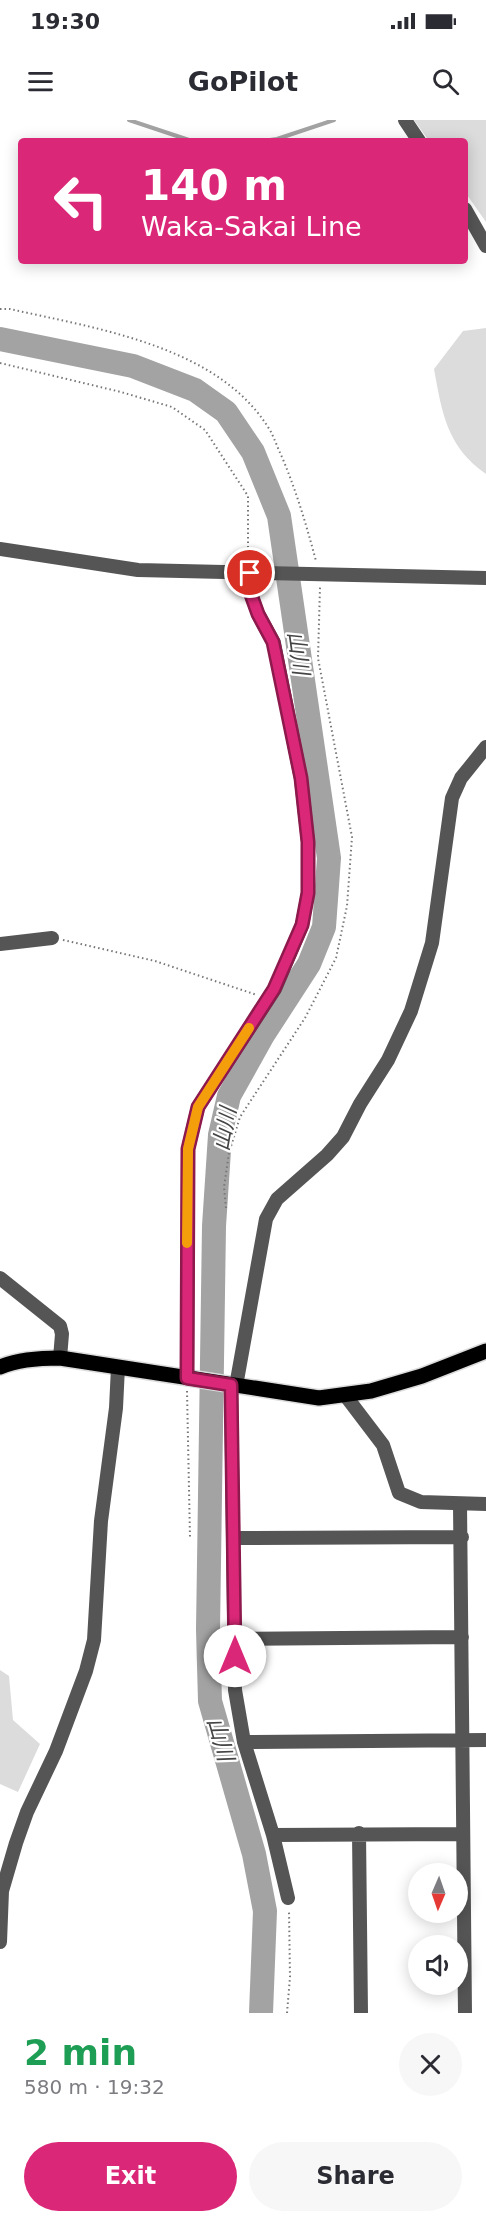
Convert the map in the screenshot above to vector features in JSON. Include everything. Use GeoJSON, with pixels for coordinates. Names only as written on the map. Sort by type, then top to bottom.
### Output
{"type":"FeatureCollection","features":[{"type":"Feature","properties":{"kind":"main road"},"geometry":{"type":"LineString","coordinates":[[0,1367],[9,1363],[60,1358],[319,1398],[370,1390],[422,1376],[486,1351]]}},
{"type":"Feature","properties":{"kind":"street"},"geometry":{"type":"LineString","coordinates":[[405,120],[417,138]]}},
{"type":"Feature","properties":{"kind":"street"},"geometry":{"type":"LineString","coordinates":[[468,214],[486,246]]}},
{"type":"Feature","properties":{"kind":"street"},"geometry":{"type":"LineString","coordinates":[[0,549],[138,570],[486,578]]}},
{"type":"Feature","properties":{"kind":"street"},"geometry":{"type":"LineString","coordinates":[[192,1379],[188,1149],[198,1107],[274,989],[302,925],[308,893],[308,842],[301,778],[273,642],[249,589],[250,573]]}},
{"type":"Feature","properties":{"kind":"street"},"geometry":{"type":"LineString","coordinates":[[288,1898],[273,1835],[244,1742],[235,1690],[230,1385],[267,1219],[277,1199],[327,1155],[343,1137],[360,1104],[388,1060],[406,1021],[432,943],[452,798],[461,778],[486,747]]}},
{"type":"Feature","properties":{"kind":"street"},"geometry":{"type":"LineString","coordinates":[[0,944],[52,938]]}},
{"type":"Feature","properties":{"kind":"street"},"geometry":{"type":"LineString","coordinates":[[0,1278],[60,1326],[62,1334],[60,1358]]}},
{"type":"Feature","properties":{"kind":"street"},"geometry":{"type":"LineString","coordinates":[[0,1942],[2,1891],[13,1853],[27,1812],[56,1751],[86,1671],[94,1640],[101,1521],[116,1408],[118,1367]]}},
{"type":"Feature","properties":{"kind":"street"},"geometry":{"type":"LineString","coordinates":[[345,1395],[383,1445],[399,1493],[421,1502],[486,1504]]}},
{"type":"Feature","properties":{"kind":"street"},"geometry":{"type":"LineString","coordinates":[[460,1504],[465,2013]]}},
{"type":"Feature","properties":{"kind":"street"},"geometry":{"type":"LineString","coordinates":[[234,1538],[462,1537]]}},
{"type":"Feature","properties":{"kind":"street"},"geometry":{"type":"LineString","coordinates":[[235,1639],[462,1637]]}},
{"type":"Feature","properties":{"kind":"street"},"geometry":{"type":"LineString","coordinates":[[244,1742],[486,1740]]}},
{"type":"Feature","properties":{"kind":"street"},"geometry":{"type":"LineString","coordinates":[[359,1833],[361,2013]]}},
{"type":"Feature","properties":{"kind":"street"},"geometry":{"type":"LineString","coordinates":[[273,1835],[463,1834]]}},
{"type":"Feature","properties":{"kind":"path"},"geometry":{"type":"LineString","coordinates":[[0,309],[10,309],[143,340],[188,361],[223,381],[238,393],[271,432],[298,497],[319,574]]}},
{"type":"Feature","properties":{"kind":"path"},"geometry":{"type":"LineString","coordinates":[[0,363],[120,392],[171,407],[205,430],[248,496],[247,537],[250,573]]}},
{"type":"Feature","properties":{"kind":"path"},"geometry":{"type":"LineString","coordinates":[[52,938],[155,961],[268,999]]}},
{"type":"Feature","properties":{"kind":"path"},"geometry":{"type":"LineString","coordinates":[[190,1538],[192,1379]]}},
{"type":"Feature","properties":{"kind":"path"},"geometry":{"type":"LineString","coordinates":[[287,2013],[290,1948],[288,1898]]}},
{"type":"Feature","properties":{"kind":"shaded area"},"geometry":{"type":"Polygon","coordinates":[[[414,120],[486,120],[486,222],[468,196],[468,138],[427,138],[414,120]]]}},
{"type":"Feature","properties":{"kind":"shaded area"},"geometry":{"type":"Polygon","coordinates":[[[486,328],[486,474],[463,452],[448,428],[434,369],[463,331],[486,328]]]}},
{"type":"Feature","properties":{"kind":"shaded area"},"geometry":{"type":"Polygon","coordinates":[[[0,1670],[9,1676],[13,1720],[40,1744],[18,1792],[0,1784],[0,1670]]]}},
{"type":"Feature","properties":{"kind":"waterway"},"geometry":{"type":"LineString","coordinates":[[129,120],[183,138]]}},
{"type":"Feature","properties":{"kind":"waterway"},"geometry":{"type":"LineString","coordinates":[[280,138],[334,120]]}},
{"type":"Feature","properties":{"kind":"waterway","name":"山川"},"geometry":{"type":"LineString","coordinates":[[0,339],[133,366],[195,390],[226,412],[253,452],[279,516],[329,858],[324,927],[309,964],[263,1035],[229,1096],[220,1135],[214,1226],[208,1630],[210,1701],[254,1854],[265,1911],[261,2013]]}},
{"type":"Feature","properties":{"kind":"slow traffic"},"geometry":{"type":"LineString","coordinates":[[187,1243],[188,1149],[198,1107],[249,1028]]}},
{"type":"Feature","properties":{"kind":"route"},"geometry":{"type":"LineString","coordinates":[[235,1656],[231,1385],[187,1378],[188,1149],[198,1107],[274,989],[302,925],[308,893],[308,842],[301,778],[273,642],[258,614],[249,589],[250,573]]}}]}
